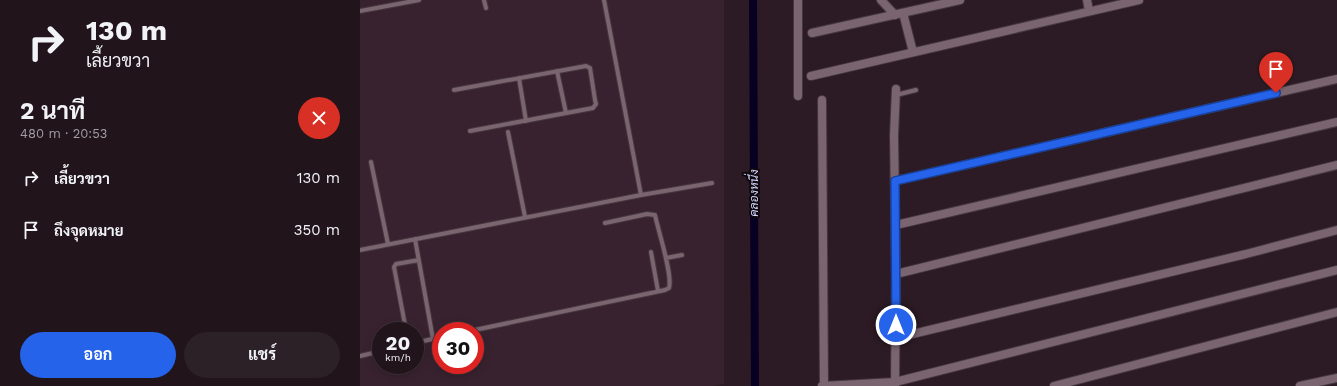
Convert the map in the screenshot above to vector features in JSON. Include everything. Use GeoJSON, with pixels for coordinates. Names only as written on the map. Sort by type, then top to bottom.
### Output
{"type":"FeatureCollection","features":[{"type":"Feature","properties":{"kind":"street"},"geometry":{"type":"LineString","coordinates":[[798,0],[798,96]]}},
{"type":"Feature","properties":{"kind":"street"},"geometry":{"type":"LineString","coordinates":[[881,0],[899,14],[913,52]]}},
{"type":"Feature","properties":{"kind":"street"},"geometry":{"type":"LineString","coordinates":[[812,33],[960,0]]}},
{"type":"Feature","properties":{"kind":"street"},"geometry":{"type":"LineString","coordinates":[[1087,0],[1089,11]]}},
{"type":"Feature","properties":{"kind":"street"},"geometry":{"type":"LineString","coordinates":[[811,76],[1139,0]]}},
{"type":"Feature","properties":{"kind":"street"},"geometry":{"type":"LineString","coordinates":[[895,181],[1337,79]]}},
{"type":"Feature","properties":{"kind":"street"},"geometry":{"type":"LineString","coordinates":[[895,384],[896,224],[894,136],[896,92]]}},
{"type":"Feature","properties":{"kind":"street"},"geometry":{"type":"LineString","coordinates":[[822,100],[823,386],[895,384],[1337,270]]}},
{"type":"Feature","properties":{"kind":"street"},"geometry":{"type":"LineString","coordinates":[[896,224],[1337,122]]}},
{"type":"Feature","properties":{"kind":"street"},"geometry":{"type":"LineString","coordinates":[[896,274],[1337,165]]}},
{"type":"Feature","properties":{"kind":"street"},"geometry":{"type":"LineString","coordinates":[[896,338],[1238,256],[1337,230]]}},
{"type":"Feature","properties":{"kind":"street"},"geometry":{"type":"LineString","coordinates":[[1054,386],[1337,312]]}},
{"type":"Feature","properties":{"kind":"street"},"geometry":{"type":"LineString","coordinates":[[1300,386],[1337,378]]}},
{"type":"Feature","properties":{"kind":"lane"},"geometry":{"type":"LineString","coordinates":[[360,11],[419,0]]}},
{"type":"Feature","properties":{"kind":"lane"},"geometry":{"type":"LineString","coordinates":[[484,0],[486,8]]}},
{"type":"Feature","properties":{"kind":"lane"},"geometry":{"type":"LineString","coordinates":[[604,0],[641,194]]}},
{"type":"Feature","properties":{"kind":"lane"},"geometry":{"type":"LineString","coordinates":[[454,90],[586,66],[590,68],[596,100],[595,107],[526,121],[507,128],[470,131]]}},
{"type":"Feature","properties":{"kind":"lane"},"geometry":{"type":"LineString","coordinates":[[557,71],[566,114]]}},
{"type":"Feature","properties":{"kind":"lane"},"geometry":{"type":"LineString","coordinates":[[519,78],[526,121]]}},
{"type":"Feature","properties":{"kind":"lane"},"geometry":{"type":"LineString","coordinates":[[896,92],[916,90]]}},
{"type":"Feature","properties":{"kind":"lane"},"geometry":{"type":"LineString","coordinates":[[507,128],[525,217]]}},
{"type":"Feature","properties":{"kind":"lane"},"geometry":{"type":"LineString","coordinates":[[371,162],[388,244]]}},
{"type":"Feature","properties":{"kind":"lane"},"geometry":{"type":"LineString","coordinates":[[360,250],[641,194],[712,184]]}},
{"type":"Feature","properties":{"kind":"lane"},"geometry":{"type":"LineString","coordinates":[[484,328],[658,292],[669,288],[670,285],[666,258],[654,214],[605,223]]}},
{"type":"Feature","properties":{"kind":"lane"},"geometry":{"type":"LineString","coordinates":[[415,239],[432,333]]}},
{"type":"Feature","properties":{"kind":"lane"},"geometry":{"type":"LineString","coordinates":[[651,252],[658,292]]}},
{"type":"Feature","properties":{"kind":"lane"},"geometry":{"type":"LineString","coordinates":[[666,258],[682,255]]}},
{"type":"Feature","properties":{"kind":"lane"},"geometry":{"type":"LineString","coordinates":[[404,322],[394,267],[396,264],[419,260]]}},
{"type":"Feature","properties":{"kind":"lane"},"geometry":{"type":"LineString","coordinates":[[360,356],[372,353]]}},
{"type":"Feature","properties":{"kind":"shaded area"},"geometry":{"type":"Polygon","coordinates":[[[360,0],[724,0],[724,384],[713,386],[360,386],[360,0]]]}},
{"type":"Feature","properties":{"kind":"waterway","name":"คลองหนึ่ง"},"geometry":{"type":"LineString","coordinates":[[753,0],[755,386]]}},
{"type":"Feature","properties":{"kind":"route"},"geometry":{"type":"LineString","coordinates":[[896,325],[895,181],[1276,93]]}}]}
